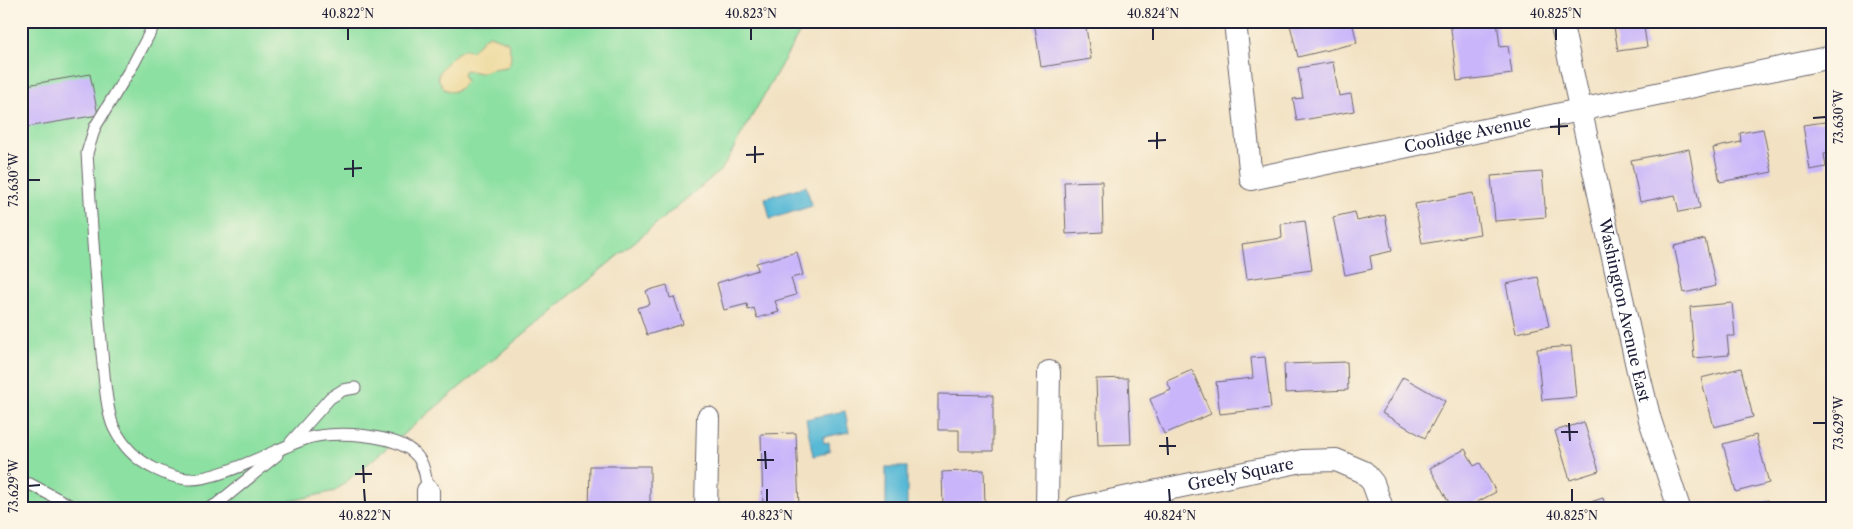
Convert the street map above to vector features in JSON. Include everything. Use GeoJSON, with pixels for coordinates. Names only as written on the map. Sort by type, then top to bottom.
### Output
{"type":"FeatureCollection","features":[{"type":"Feature","properties":{"kind":"street","name":"Coolidge Avenue"},"geometry":{"type":"LineString","coordinates":[[1235,21],[1251,179],[1832,57]]}},
{"type":"Feature","properties":{"kind":"street","name":"Washington Avenue East"},"geometry":{"type":"LineString","coordinates":[[1561,21],[1646,403],[1656,442],[1679,508]]}},
{"type":"Feature","properties":{"kind":"street"},"geometry":{"type":"LineString","coordinates":[[1046,508],[1049,372]]}},
{"type":"Feature","properties":{"kind":"street"},"geometry":{"type":"LineString","coordinates":[[706,508],[708,418]]}},
{"type":"Feature","properties":{"kind":"street","name":"Greely Square"},"geometry":{"type":"LineString","coordinates":[[1076,508],[1302,461],[1336,460],[1364,472],[1373,483],[1382,508]]}},
{"type":"Feature","properties":{"kind":"lane"},"geometry":{"type":"LineString","coordinates":[[156,21],[134,64],[95,127],[87,154],[106,391],[112,426],[126,448],[146,465],[168,475],[188,479],[206,478],[306,438],[347,435],[378,438],[400,444],[416,456],[425,472],[428,500]]}},
{"type":"Feature","properties":{"kind":"lane"},"geometry":{"type":"LineString","coordinates":[[210,508],[287,446],[330,398],[343,390],[355,388]]}},
{"type":"Feature","properties":{"kind":"lane"},"geometry":{"type":"LineString","coordinates":[[21,483],[30,484],[75,508]]}},
{"type":"Feature","properties":{"kind":"green space"},"geometry":{"type":"Polygon","coordinates":[[[21,21],[806,21],[722,169],[335,491],[260,508],[21,508],[21,21]]]}},
{"type":"Feature","properties":{"kind":"sand"},"geometry":{"type":"Polygon","coordinates":[[[490,35],[508,42],[511,55],[510,64],[506,67],[491,69],[481,73],[465,70],[463,73],[466,82],[459,89],[452,92],[444,89],[438,78],[444,65],[465,49],[471,52],[485,37],[490,35]]]}},
{"type":"Feature","properties":{"kind":"water"},"geometry":{"type":"Polygon","coordinates":[[[806,186],[812,206],[770,219],[765,198],[806,186]]]}},
{"type":"Feature","properties":{"kind":"water"},"geometry":{"type":"Polygon","coordinates":[[[845,411],[849,432],[823,437],[824,443],[829,442],[830,451],[813,456],[806,419],[845,411]]]}},
{"type":"Feature","properties":{"kind":"water"},"geometry":{"type":"Polygon","coordinates":[[[886,467],[907,467],[907,508],[886,508],[886,467]]]}},
{"type":"Feature","properties":{"kind":"building"},"geometry":{"type":"Polygon","coordinates":[[[1034,21],[1085,21],[1091,59],[1041,67],[1034,21]]]}},
{"type":"Feature","properties":{"kind":"building"},"geometry":{"type":"Polygon","coordinates":[[[1289,21],[1352,21],[1357,43],[1298,57],[1289,21]]]}},
{"type":"Feature","properties":{"kind":"building"},"geometry":{"type":"Polygon","coordinates":[[[1450,21],[1497,21],[1500,47],[1508,46],[1512,74],[1457,81],[1450,21]]]}},
{"type":"Feature","properties":{"kind":"building"},"geometry":{"type":"Polygon","coordinates":[[[1613,21],[1643,21],[1647,47],[1618,51],[1613,21]]]}},
{"type":"Feature","properties":{"kind":"building"},"geometry":{"type":"Polygon","coordinates":[[[1333,62],[1339,96],[1351,94],[1354,111],[1297,121],[1293,99],[1303,98],[1298,68],[1333,62]]]}},
{"type":"Feature","properties":{"kind":"building"},"geometry":{"type":"Polygon","coordinates":[[[90,74],[98,115],[21,128],[21,86],[90,74]]]}},
{"type":"Feature","properties":{"kind":"building"},"geometry":{"type":"Polygon","coordinates":[[[1832,121],[1832,153],[1824,154],[1826,167],[1810,170],[1803,125],[1832,121]]]}},
{"type":"Feature","properties":{"kind":"building"},"geometry":{"type":"Polygon","coordinates":[[[1763,129],[1772,172],[1720,182],[1713,148],[1741,142],[1740,133],[1763,129]]]}},
{"type":"Feature","properties":{"kind":"building"},"geometry":{"type":"Polygon","coordinates":[[[1689,149],[1700,208],[1679,212],[1675,195],[1640,202],[1631,160],[1689,149]]]}},
{"type":"Feature","properties":{"kind":"building"},"geometry":{"type":"Polygon","coordinates":[[[1542,172],[1546,217],[1495,221],[1491,176],[1542,172]]]}},
{"type":"Feature","properties":{"kind":"building"},"geometry":{"type":"Polygon","coordinates":[[[1102,181],[1103,232],[1066,234],[1064,182],[1102,181]]]}},
{"type":"Feature","properties":{"kind":"building"},"geometry":{"type":"Polygon","coordinates":[[[1473,193],[1480,234],[1422,244],[1415,204],[1473,193]]]}},
{"type":"Feature","properties":{"kind":"building"},"geometry":{"type":"Polygon","coordinates":[[[1355,212],[1357,221],[1385,215],[1392,251],[1370,256],[1372,269],[1345,275],[1333,217],[1355,212]]]}},
{"type":"Feature","properties":{"kind":"building"},"geometry":{"type":"Polygon","coordinates":[[[1305,221],[1312,270],[1247,279],[1242,244],[1282,238],[1281,224],[1305,221]]]}},
{"type":"Feature","properties":{"kind":"building"},"geometry":{"type":"Polygon","coordinates":[[[1705,239],[1716,286],[1684,293],[1674,246],[1705,239]]]}},
{"type":"Feature","properties":{"kind":"building"},"geometry":{"type":"Polygon","coordinates":[[[797,252],[803,275],[791,278],[796,295],[775,301],[779,312],[757,318],[754,308],[748,310],[747,304],[724,310],[717,283],[758,270],[756,263],[797,252]]]}},
{"type":"Feature","properties":{"kind":"building"},"geometry":{"type":"Polygon","coordinates":[[[1538,277],[1549,326],[1516,333],[1506,284],[1538,277]]]}},
{"type":"Feature","properties":{"kind":"building"},"geometry":{"type":"Polygon","coordinates":[[[667,285],[670,298],[674,297],[683,324],[647,335],[638,308],[650,304],[646,291],[667,285]]]}},
{"type":"Feature","properties":{"kind":"building"},"geometry":{"type":"Polygon","coordinates":[[[1732,303],[1735,336],[1727,336],[1729,355],[1694,358],[1690,307],[1732,303]]]}},
{"type":"Feature","properties":{"kind":"building"},"geometry":{"type":"Polygon","coordinates":[[[1571,346],[1576,397],[1542,400],[1537,349],[1571,346]]]}},
{"type":"Feature","properties":{"kind":"building"},"geometry":{"type":"Polygon","coordinates":[[[1265,357],[1271,408],[1220,414],[1216,382],[1253,378],[1251,358],[1265,357]]]}},
{"type":"Feature","properties":{"kind":"building"},"geometry":{"type":"Polygon","coordinates":[[[1347,362],[1348,390],[1285,393],[1284,364],[1347,362]]]}},
{"type":"Feature","properties":{"kind":"building"},"geometry":{"type":"Polygon","coordinates":[[[1741,368],[1753,417],[1714,427],[1701,378],[1741,368]]]}},
{"type":"Feature","properties":{"kind":"building"},"geometry":{"type":"Polygon","coordinates":[[[1192,370],[1211,414],[1164,434],[1150,399],[1171,390],[1167,381],[1192,370]]]}},
{"type":"Feature","properties":{"kind":"building"},"geometry":{"type":"Polygon","coordinates":[[[1403,377],[1445,401],[1425,438],[1382,413],[1403,377]]]}},
{"type":"Feature","properties":{"kind":"building"},"geometry":{"type":"Polygon","coordinates":[[[1128,378],[1131,444],[1098,445],[1096,379],[1128,378]]]}},
{"type":"Feature","properties":{"kind":"building"},"geometry":{"type":"Polygon","coordinates":[[[938,394],[993,395],[993,451],[959,451],[959,430],[938,430],[938,394]]]}},
{"type":"Feature","properties":{"kind":"building"},"geometry":{"type":"Polygon","coordinates":[[[1584,422],[1599,471],[1570,480],[1555,431],[1584,422]]]}},
{"type":"Feature","properties":{"kind":"building"},"geometry":{"type":"Polygon","coordinates":[[[796,433],[799,507],[763,508],[761,434],[796,433]]]}},
{"type":"Feature","properties":{"kind":"building"},"geometry":{"type":"Polygon","coordinates":[[[1756,435],[1769,483],[1736,492],[1723,444],[1756,435]]]}},
{"type":"Feature","properties":{"kind":"building"},"geometry":{"type":"Polygon","coordinates":[[[1465,449],[1474,466],[1480,463],[1496,492],[1466,508],[1452,508],[1430,468],[1465,449]]]}},
{"type":"Feature","properties":{"kind":"building"},"geometry":{"type":"Polygon","coordinates":[[[590,466],[650,466],[650,508],[589,508],[590,466]]]}},
{"type":"Feature","properties":{"kind":"building"},"geometry":{"type":"Polygon","coordinates":[[[984,470],[985,508],[943,508],[942,472],[984,470]]]}},
{"type":"Feature","properties":{"kind":"building"},"geometry":{"type":"Polygon","coordinates":[[[1603,498],[1606,508],[1575,508],[1575,507],[1603,498]]]}},
{"type":"Feature","properties":{"kind":"building"},"geometry":{"type":"Polygon","coordinates":[[[1768,500],[1771,508],[1747,508],[1747,507],[1768,500]]]}}]}
